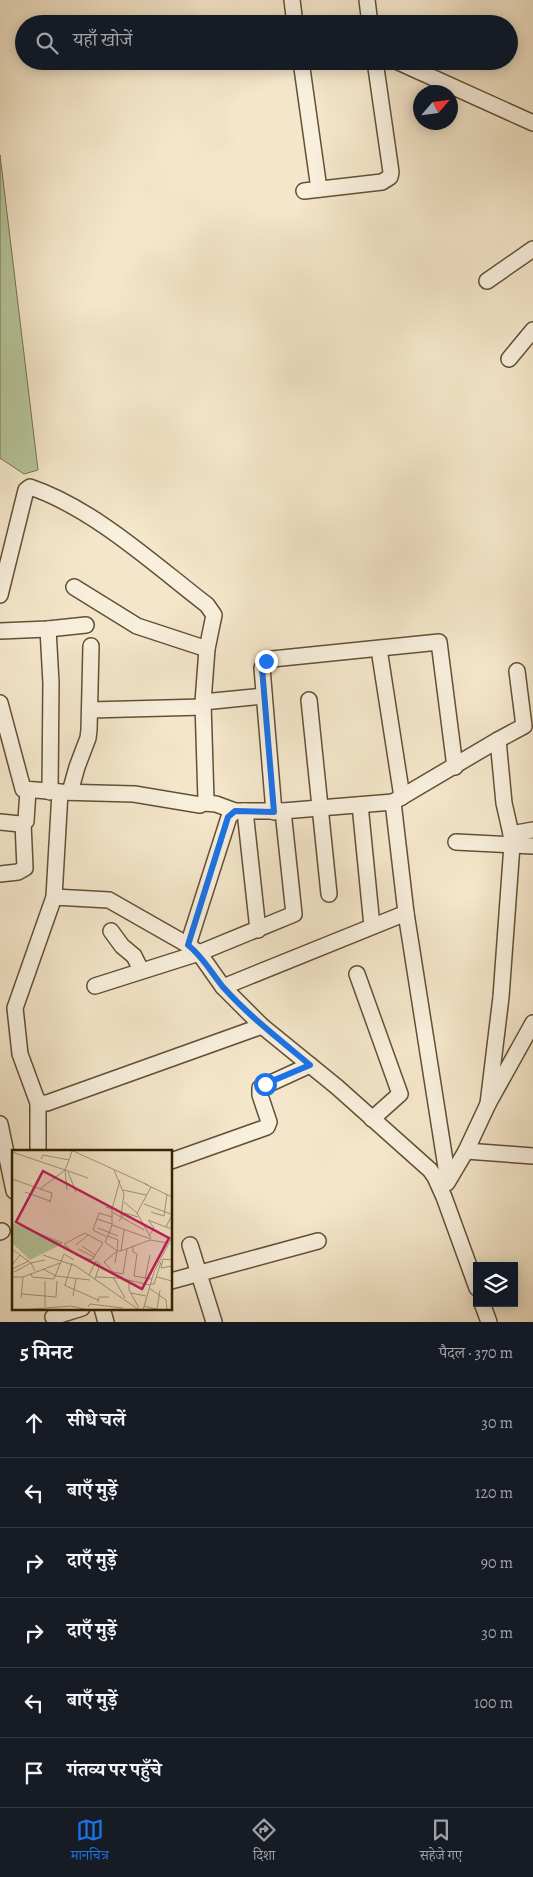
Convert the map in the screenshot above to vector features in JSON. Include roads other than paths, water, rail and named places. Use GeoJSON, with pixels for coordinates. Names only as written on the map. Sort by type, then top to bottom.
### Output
{"type":"FeatureCollection","features":[{"type":"Feature","properties":{"kind":"street"},"geometry":{"type":"LineString","coordinates":[[292,0],[294,15]]}},
{"type":"Feature","properties":{"kind":"street"},"geometry":{"type":"LineString","coordinates":[[367,0],[369,15]]}},
{"type":"Feature","properties":{"kind":"street"},"geometry":{"type":"LineString","coordinates":[[302,70],[311,190],[382,182],[390,177],[391,172],[376,70]]}},
{"type":"Feature","properties":{"kind":"street"},"geometry":{"type":"LineString","coordinates":[[416,70],[533,123]]}},
{"type":"Feature","properties":{"kind":"street"},"geometry":{"type":"LineString","coordinates":[[486,281],[533,248]]}},
{"type":"Feature","properties":{"kind":"street"},"geometry":{"type":"LineString","coordinates":[[509,359],[533,330]]}},
{"type":"Feature","properties":{"kind":"street"},"geometry":{"type":"LineString","coordinates":[[0,595],[26,490],[30,487],[61,500],[112,531],[208,605],[214,615],[207,649],[203,704],[207,798],[204,803]]}},
{"type":"Feature","properties":{"kind":"street"},"geometry":{"type":"LineString","coordinates":[[74,587],[137,626],[207,649]]}},
{"type":"Feature","properties":{"kind":"street"},"geometry":{"type":"LineString","coordinates":[[0,632],[48,630],[86,625]]}},
{"type":"Feature","properties":{"kind":"street"},"geometry":{"type":"LineString","coordinates":[[38,1150],[38,1103],[20,1054],[16,1008],[54,897],[60,792],[48,630]]}},
{"type":"Feature","properties":{"kind":"street"},"geometry":{"type":"LineString","coordinates":[[95,986],[194,949],[258,930],[292,916],[294,912],[278,812],[264,696],[262,668],[266,661],[439,642],[455,766]]}},
{"type":"Feature","properties":{"kind":"street"},"geometry":{"type":"LineString","coordinates":[[60,792],[77,767],[88,738],[91,646]]}},
{"type":"Feature","properties":{"kind":"street"},"geometry":{"type":"LineString","coordinates":[[379,649],[398,799],[406,913],[445,1186],[473,1275]]}},
{"type":"Feature","properties":{"kind":"street"},"geometry":{"type":"LineString","coordinates":[[0,703],[23,789],[134,794],[200,805],[204,803],[216,804],[240,811],[278,812],[360,805],[398,799],[498,740],[529,725],[517,671]]}},
{"type":"Feature","properties":{"kind":"street"},"geometry":{"type":"LineString","coordinates":[[90,710],[203,704],[264,696]]}},
{"type":"Feature","properties":{"kind":"street"},"geometry":{"type":"LineString","coordinates":[[309,700],[329,894]]}},
{"type":"Feature","properties":{"kind":"street"},"geometry":{"type":"LineString","coordinates":[[488,1104],[501,997],[512,839],[504,803],[498,740]]}},
{"type":"Feature","properties":{"kind":"street"},"geometry":{"type":"LineString","coordinates":[[0,874],[18,872],[25,868],[24,824],[26,821],[28,790]]}},
{"type":"Feature","properties":{"kind":"street"},"geometry":{"type":"LineString","coordinates":[[360,805],[372,926]]}},
{"type":"Feature","properties":{"kind":"street"},"geometry":{"type":"LineString","coordinates":[[240,811],[258,930]]}},
{"type":"Feature","properties":{"kind":"street"},"geometry":{"type":"LineString","coordinates":[[194,949],[228,817],[240,811]]}},
{"type":"Feature","properties":{"kind":"street"},"geometry":{"type":"LineString","coordinates":[[0,822],[24,824]]}},
{"type":"Feature","properties":{"kind":"street"},"geometry":{"type":"LineString","coordinates":[[456,842],[512,839],[533,830]]}},
{"type":"Feature","properties":{"kind":"street"},"geometry":{"type":"LineString","coordinates":[[512,839],[533,846]]}},
{"type":"Feature","properties":{"kind":"street"},"geometry":{"type":"LineString","coordinates":[[54,897],[109,900],[194,949],[224,987],[262,1026],[372,1119],[430,1170],[445,1186]]}},
{"type":"Feature","properties":{"kind":"street"},"geometry":{"type":"LineString","coordinates":[[224,987],[406,913]]}},
{"type":"Feature","properties":{"kind":"street"},"geometry":{"type":"LineString","coordinates":[[111,931],[122,946],[134,956],[141,970]]}},
{"type":"Feature","properties":{"kind":"street"},"geometry":{"type":"LineString","coordinates":[[357,974],[400,1094],[372,1119]]}},
{"type":"Feature","properties":{"kind":"street"},"geometry":{"type":"LineString","coordinates":[[38,1103],[47,1103],[262,1026]]}},
{"type":"Feature","properties":{"kind":"street"},"geometry":{"type":"LineString","coordinates":[[445,1186],[466,1151],[488,1104],[531,1031]]}},
{"type":"Feature","properties":{"kind":"street"},"geometry":{"type":"LineString","coordinates":[[172,1161],[267,1127],[269,1122],[260,1095],[260,1088],[310,1065]]}},
{"type":"Feature","properties":{"kind":"street"},"geometry":{"type":"LineString","coordinates":[[0,1124],[9,1179]]}},
{"type":"Feature","properties":{"kind":"street"},"geometry":{"type":"LineString","coordinates":[[466,1151],[533,1156]]}},
{"type":"Feature","properties":{"kind":"street"},"geometry":{"type":"LineString","coordinates":[[172,1281],[318,1242]]}},
{"type":"Feature","properties":{"kind":"street"},"geometry":{"type":"LineString","coordinates":[[190,1245],[214,1322]]}},
{"type":"Feature","properties":{"kind":"street"},"geometry":{"type":"LineString","coordinates":[[483,1307],[489,1322]]}},
{"type":"Feature","properties":{"kind":"street"},"geometry":{"type":"LineString","coordinates":[[53,1316],[75,1310]]}}]}
